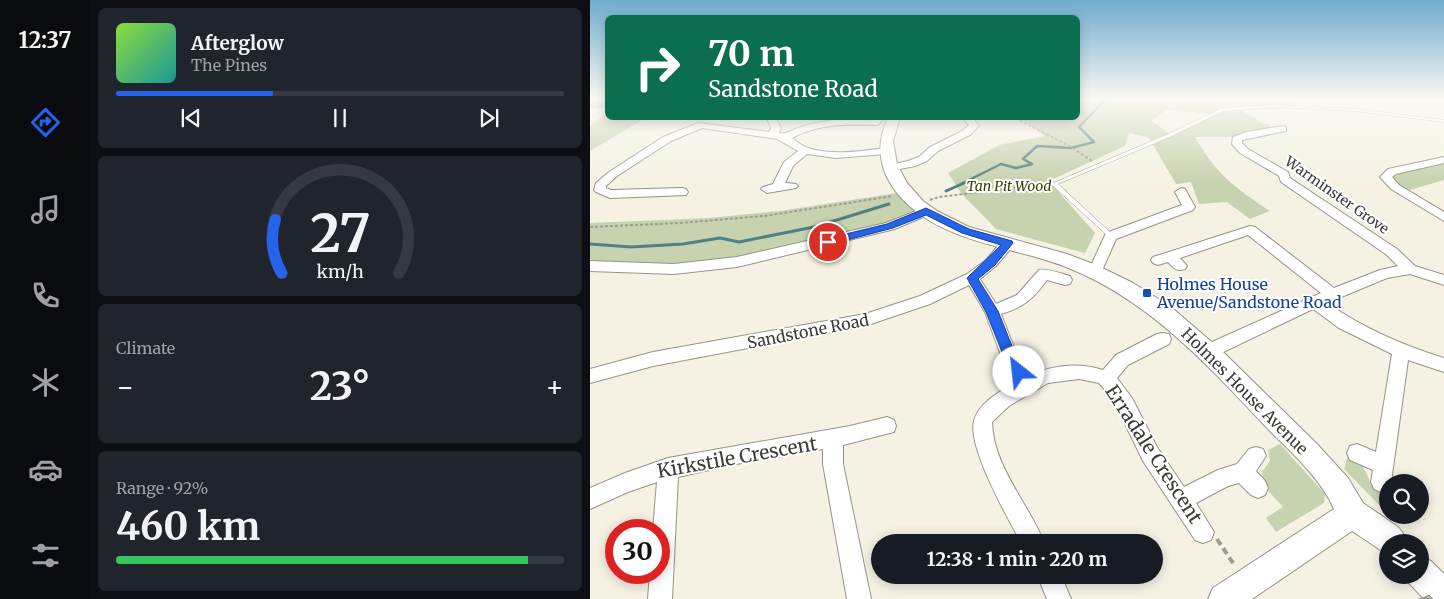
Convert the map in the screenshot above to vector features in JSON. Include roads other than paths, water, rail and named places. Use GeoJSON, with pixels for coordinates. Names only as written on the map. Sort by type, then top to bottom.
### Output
{"type":"FeatureCollection","features":[{"type":"Feature","properties":{"kind":"street"},"geometry":{"type":"LineString","coordinates":[[690,127],[667,138],[604,180],[595,192],[679,197],[691,181]]}},
{"type":"Feature","properties":{"kind":"street"},"geometry":{"type":"LineString","coordinates":[[730,127],[784,138],[805,151],[917,162],[934,149],[966,133],[973,127]]}},
{"type":"Feature","properties":{"kind":"street"},"geometry":{"type":"LineString","coordinates":[[772,136],[776,127]]}},
{"type":"Feature","properties":{"kind":"street"},"geometry":{"type":"LineString","coordinates":[[784,138],[797,130],[811,127]]}},
{"type":"Feature","properties":{"kind":"street"},"geometry":{"type":"LineString","coordinates":[[590,266],[607,272],[674,269],[737,262],[890,226],[917,203],[888,159],[886,137],[883,127]]}},
{"type":"Feature","properties":{"kind":"street","name":"Warminster Grove"},"geometry":{"type":"LineString","coordinates":[[1282,129],[1246,135],[1237,139],[1237,144],[1244,151],[1284,174],[1285,180],[1392,252],[1410,269]]}},
{"type":"Feature","properties":{"kind":"street"},"geometry":{"type":"LineString","coordinates":[[792,186],[772,187],[788,164],[805,151]]}},
{"type":"Feature","properties":{"kind":"street"},"geometry":{"type":"LineString","coordinates":[[1444,160],[1392,172],[1386,177],[1395,187],[1444,217]]}},
{"type":"Feature","properties":{"kind":"street"},"geometry":{"type":"LineString","coordinates":[[1095,272],[1110,236],[1189,207],[1181,192]]}},
{"type":"Feature","properties":{"kind":"street","name":"Holmes House Avenue"},"geometry":{"type":"LineString","coordinates":[[917,203],[966,231],[1053,255],[1095,272],[1157,307],[1185,328],[1209,351],[1337,485],[1353,513],[1383,534]]}},
{"type":"Feature","properties":{"kind":"street"},"geometry":{"type":"LineString","coordinates":[[1169,261],[1250,230],[1332,294]]}},
{"type":"Feature","properties":{"kind":"street","name":"Sandstone Road"},"geometry":{"type":"LineString","coordinates":[[590,376],[653,359],[865,320],[925,300],[972,278],[991,263],[1008,243]]}},
{"type":"Feature","properties":{"kind":"street"},"geometry":{"type":"LineString","coordinates":[[1209,351],[1332,294],[1386,273],[1410,269],[1444,280]]}},
{"type":"Feature","properties":{"kind":"street"},"geometry":{"type":"LineString","coordinates":[[992,311],[1011,307],[1023,300],[1044,274],[1065,280]]}},
{"type":"Feature","properties":{"kind":"street"},"geometry":{"type":"LineString","coordinates":[[972,278],[992,311],[1010,358],[1028,386]]}},
{"type":"Feature","properties":{"kind":"street"},"geometry":{"type":"LineString","coordinates":[[1316,303],[1345,324],[1401,351],[1444,365]]}},
{"type":"Feature","properties":{"kind":"street"},"geometry":{"type":"LineString","coordinates":[[1106,379],[1122,360],[1147,356],[1164,339]]}},
{"type":"Feature","properties":{"kind":"street"},"geometry":{"type":"LineString","coordinates":[[1357,453],[1382,474],[1401,351]]}},
{"type":"Feature","properties":{"kind":"street","name":"Erradale Crescent"},"geometry":{"type":"LineString","coordinates":[[1029,534],[1010,501],[983,437],[983,421],[998,403],[1048,375],[1061,373],[1091,374],[1106,379],[1116,389],[1151,456],[1203,532]]}},
{"type":"Feature","properties":{"kind":"street","name":"Kirkstile Crescent"},"geometry":{"type":"LineString","coordinates":[[590,499],[634,479],[668,468],[832,440],[887,426]]}},
{"type":"Feature","properties":{"kind":"street"},"geometry":{"type":"LineString","coordinates":[[832,440],[833,464],[859,599]]}},
{"type":"Feature","properties":{"kind":"street"},"geometry":{"type":"LineString","coordinates":[[1182,499],[1225,477],[1243,472],[1256,456]]}},
{"type":"Feature","properties":{"kind":"street"},"geometry":{"type":"LineString","coordinates":[[660,599],[668,468]]}},
{"type":"Feature","properties":{"kind":"street"},"geometry":{"type":"LineString","coordinates":[[1243,472],[1258,488]]}},
{"type":"Feature","properties":{"kind":"street"},"geometry":{"type":"LineString","coordinates":[[1231,595],[1353,513]]}},
{"type":"Feature","properties":{"kind":"street"},"geometry":{"type":"LineString","coordinates":[[1429,581],[1444,597]]}},
{"type":"Feature","properties":{"kind":"street"},"geometry":{"type":"LineString","coordinates":[[1052,584],[1059,599]]}},
{"type":"Feature","properties":{"kind":"lane"},"geometry":{"type":"LineString","coordinates":[[1110,236],[1054,184],[1186,127]]}},
{"type":"Feature","properties":{"kind":"waterway"},"geometry":{"type":"LineString","coordinates":[[961,184],[1001,164],[1016,168],[1032,164],[1023,159],[1037,146],[1071,148],[1094,142],[1079,127]]}},
{"type":"Feature","properties":{"kind":"waterway"},"geometry":{"type":"LineString","coordinates":[[946,191],[964,183]]}},
{"type":"Feature","properties":{"kind":"waterway"},"geometry":{"type":"LineString","coordinates":[[590,244],[631,247],[683,244],[720,238],[739,242],[814,227],[889,204]]}},
{"type":"Feature","properties":{"kind":"place","name":"Holmes House Avenue/Sandstone Road"},"geometry":{"type":"Point","coordinates":[1147,293]}},
{"type":"Feature","properties":{"kind":"park label","name":"Tan Pit Wood"},"geometry":{"type":"Point","coordinates":[1009,186]}}]}
